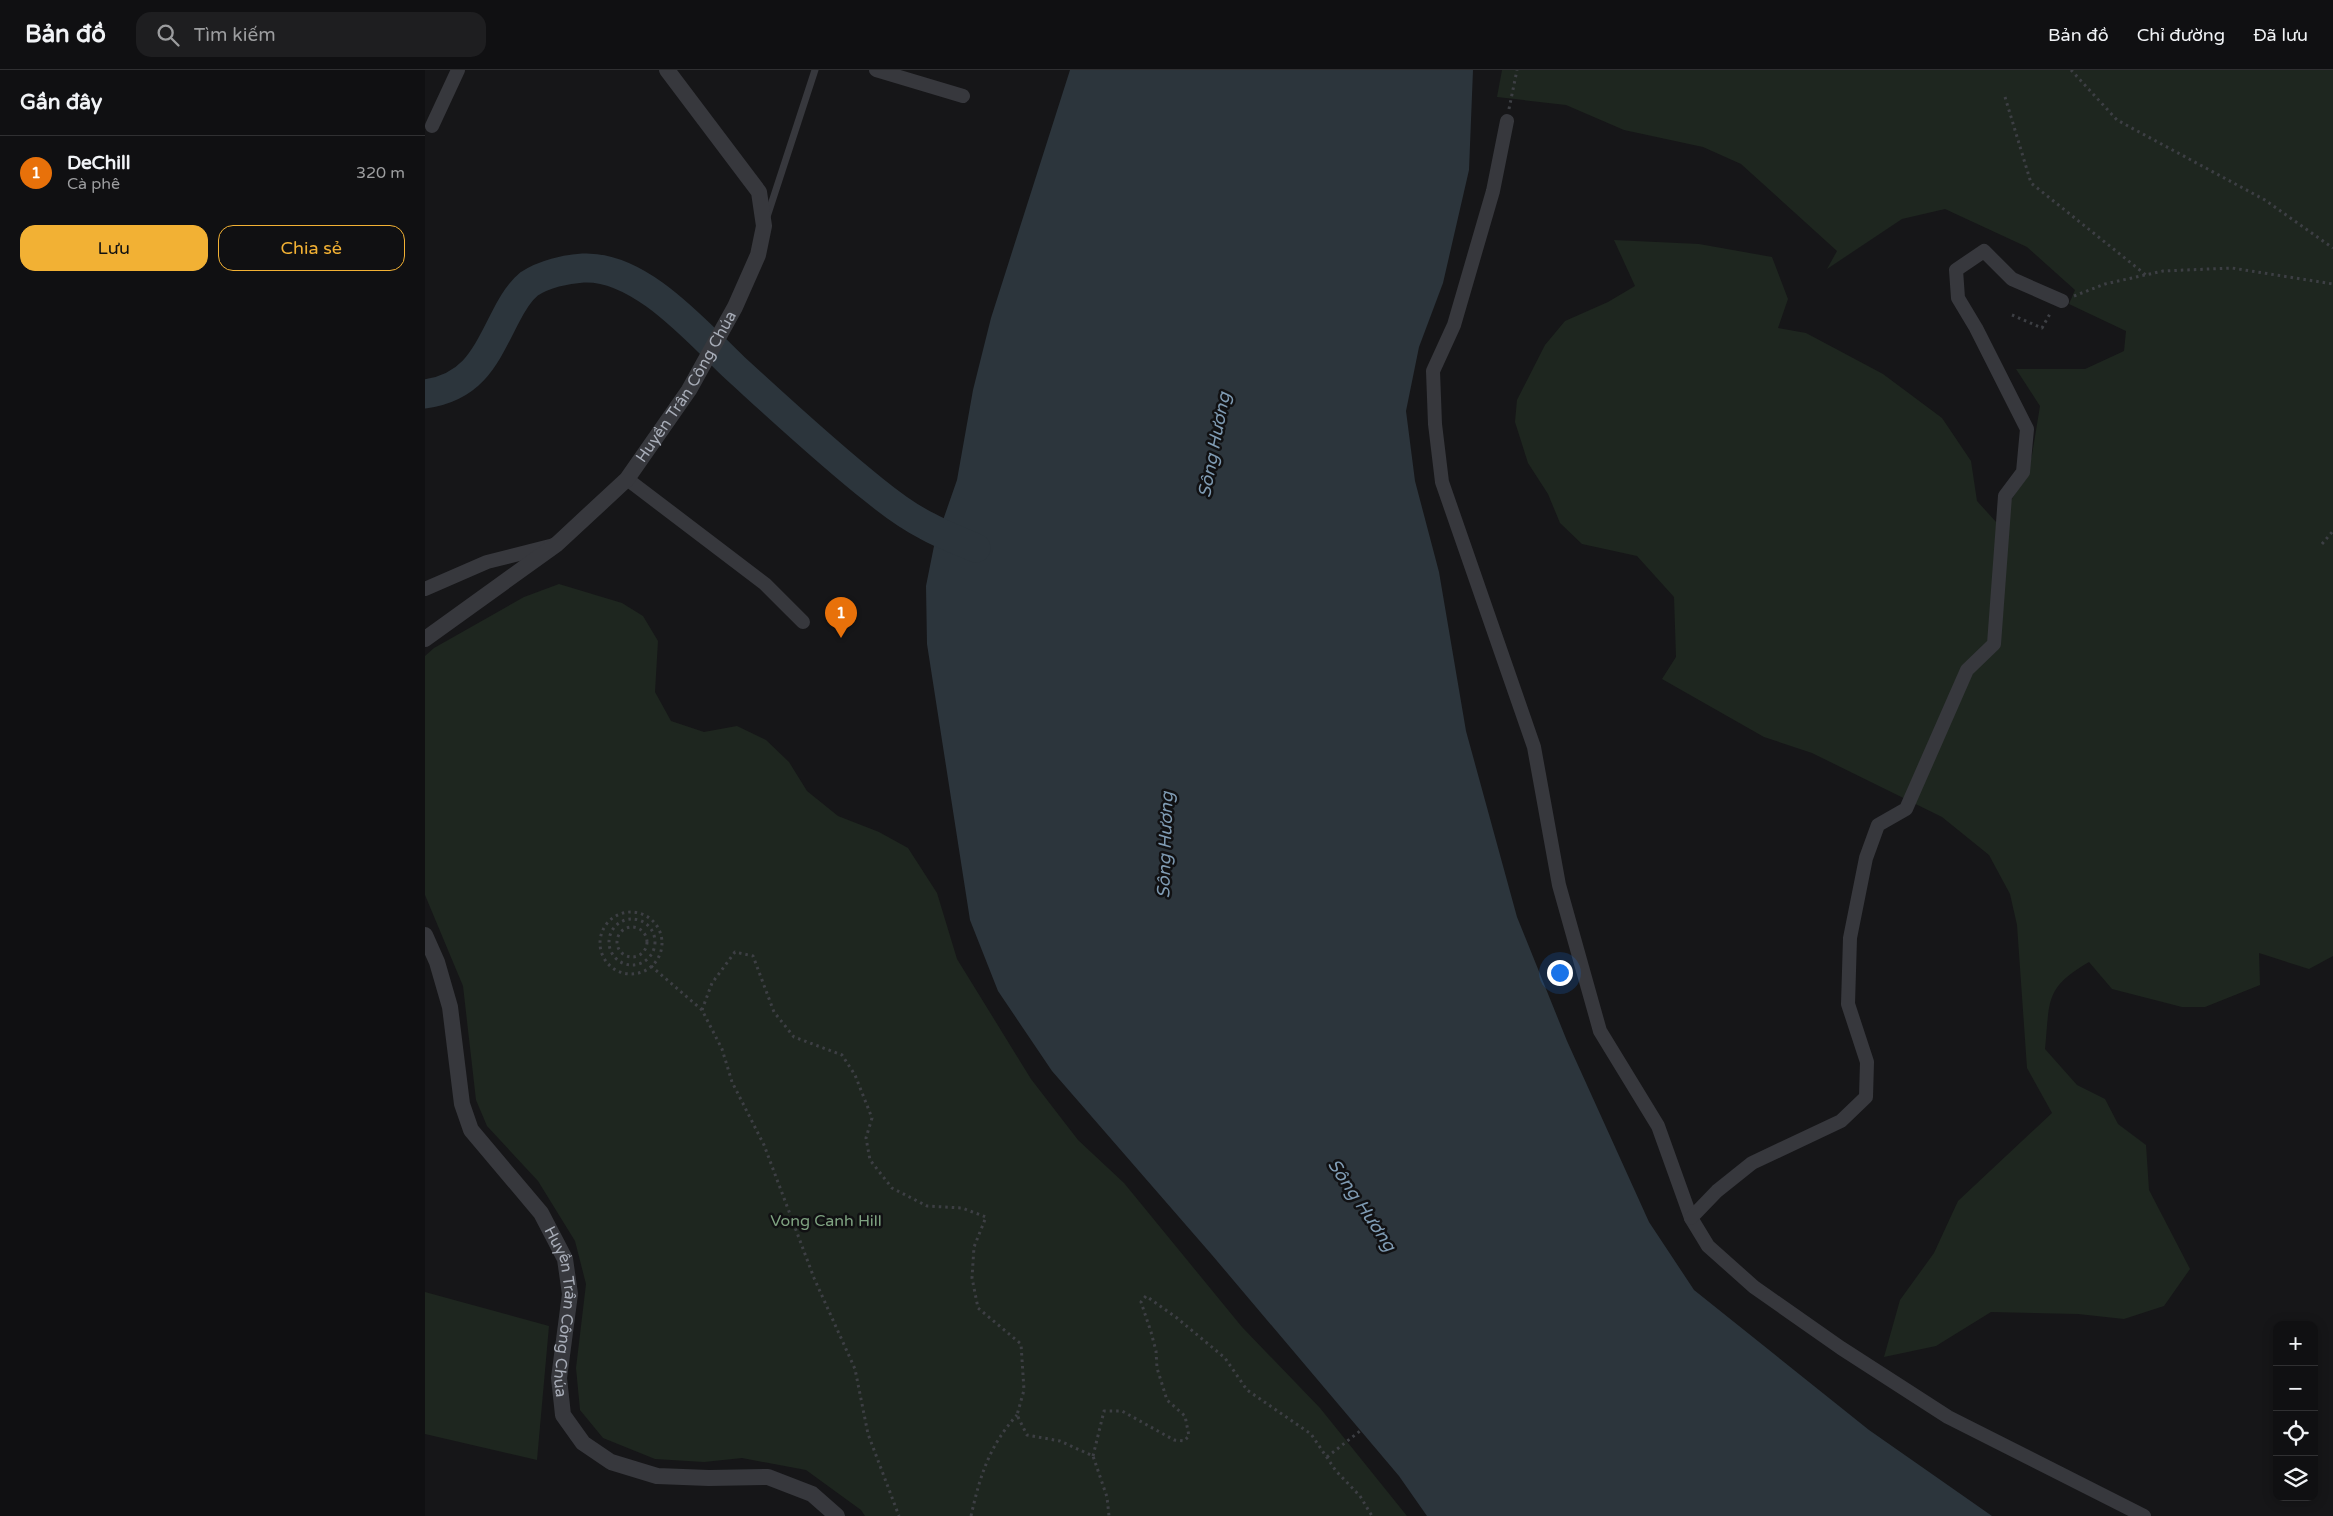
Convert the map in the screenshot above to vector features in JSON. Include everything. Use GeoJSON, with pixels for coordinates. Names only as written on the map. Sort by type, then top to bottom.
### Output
{"type":"FeatureCollection","features":[{"type":"Feature","properties":{"kind":"street"},"geometry":{"type":"LineString","coordinates":[[432,126],[458,70]]}},
{"type":"Feature","properties":{"kind":"street","name":"Huyền Trân Công Chúa"},"geometry":{"type":"LineString","coordinates":[[425,639],[557,544],[627,479],[689,390],[735,307],[758,255],[764,226],[759,192],[667,70]]}},
{"type":"Feature","properties":{"kind":"street"},"geometry":{"type":"LineString","coordinates":[[876,70],[963,96]]}},
{"type":"Feature","properties":{"kind":"street"},"geometry":{"type":"LineString","coordinates":[[1507,121],[1493,191],[1454,324],[1433,372],[1435,424],[1442,482],[1535,747],[1559,885],[1600,1031],[1658,1126],[1691,1218],[1708,1246],[1754,1286],[1841,1348],[1948,1417],[2144,1516]]}},
{"type":"Feature","properties":{"kind":"street"},"geometry":{"type":"LineString","coordinates":[[1691,1218],[1717,1191],[1751,1163],[1841,1121],[1866,1097],[1867,1062],[1848,1004],[1851,938],[1866,858],[1878,825],[1906,809],[1967,670],[1993,644],[2005,496],[2023,472],[2027,429],[1976,328],[1958,298],[1956,270],[1984,251],[2011,279],[2062,301]]}},
{"type":"Feature","properties":{"kind":"street"},"geometry":{"type":"LineString","coordinates":[[627,479],[765,584],[803,622]]}},
{"type":"Feature","properties":{"kind":"street"},"geometry":{"type":"LineString","coordinates":[[425,589],[487,562],[557,544]]}},
{"type":"Feature","properties":{"kind":"street","name":"Huyền Trân Công Chúa"},"geometry":{"type":"LineString","coordinates":[[425,935],[437,962],[450,1007],[462,1104],[471,1130],[541,1213],[565,1259],[570,1294],[559,1378],[563,1415],[583,1443],[611,1462],[657,1476],[709,1478],[768,1477],[812,1494],[837,1516]]}},
{"type":"Feature","properties":{"kind":"lane"},"geometry":{"type":"LineString","coordinates":[[764,226],[815,70]]}},
{"type":"Feature","properties":{"kind":"path"},"geometry":{"type":"LineString","coordinates":[[1507,121],[1517,70]]}},
{"type":"Feature","properties":{"kind":"path"},"geometry":{"type":"LineString","coordinates":[[2071,70],[2117,120],[2265,200],[2333,248]]}},
{"type":"Feature","properties":{"kind":"path"},"geometry":{"type":"LineString","coordinates":[[2005,97],[2031,183],[2146,275]]}},
{"type":"Feature","properties":{"kind":"path"},"geometry":{"type":"LineString","coordinates":[[2012,316],[2042,328],[2056,304],[2062,301],[2105,284],[2163,271],[2232,268],[2333,284]]}},
{"type":"Feature","properties":{"kind":"path"},"geometry":{"type":"LineString","coordinates":[[2322,544],[2333,531]]}},
{"type":"Feature","properties":{"kind":"path"},"geometry":{"type":"LineString","coordinates":[[631,912],[642,914],[655,924],[662,937],[662,948],[652,965],[633,973],[614,969],[607,962],[602,954],[601,935],[611,919],[621,913],[631,912]]}},
{"type":"Feature","properties":{"kind":"path"},"geometry":{"type":"LineString","coordinates":[[630,919],[637,920],[649,928],[655,942],[650,957],[646,961],[636,965],[628,965],[614,958],[608,944],[609,937],[617,925],[630,919]]}},
{"type":"Feature","properties":{"kind":"path"},"geometry":{"type":"LineString","coordinates":[[649,928],[655,924]]}},
{"type":"Feature","properties":{"kind":"path"},"geometry":{"type":"LineString","coordinates":[[617,925],[622,931]]}},
{"type":"Feature","properties":{"kind":"path"},"geometry":{"type":"LineString","coordinates":[[631,927],[641,929],[648,942],[642,955],[632,958],[622,954],[617,940],[622,931],[631,927]]}},
{"type":"Feature","properties":{"kind":"path"},"geometry":{"type":"LineString","coordinates":[[702,1010],[712,983],[735,952],[753,956],[774,1012],[794,1037],[842,1055],[855,1075],[872,1118],[866,1138],[871,1160],[892,1188],[927,1206],[963,1208],[986,1217],[974,1247],[972,1278],[979,1308],[1021,1344],[1024,1390],[1017,1415],[989,1453],[978,1485],[971,1516]]}},
{"type":"Feature","properties":{"kind":"path"},"geometry":{"type":"LineString","coordinates":[[642,955],[646,961]]}},
{"type":"Feature","properties":{"kind":"path"},"geometry":{"type":"LineString","coordinates":[[650,957],[652,965],[702,1010],[721,1049],[732,1082],[764,1145],[804,1253],[855,1369],[868,1434],[899,1516]]}},
{"type":"Feature","properties":{"kind":"path"},"geometry":{"type":"LineString","coordinates":[[607,962],[614,958]]}},
{"type":"Feature","properties":{"kind":"path"},"geometry":{"type":"LineString","coordinates":[[1109,1516],[1107,1497],[1093,1456],[1104,1411],[1122,1412],[1173,1440],[1184,1441],[1189,1436],[1185,1416],[1167,1400],[1157,1368],[1156,1351],[1141,1302],[1146,1296],[1177,1318],[1225,1358],[1247,1390],[1311,1434],[1337,1471],[1360,1496],[1372,1516]]}},
{"type":"Feature","properties":{"kind":"path"},"geometry":{"type":"LineString","coordinates":[[1017,1415],[1027,1436],[1060,1441],[1093,1456]]}},
{"type":"Feature","properties":{"kind":"path"},"geometry":{"type":"LineString","coordinates":[[1327,1457],[1360,1431]]}},
{"type":"Feature","properties":{"kind":"green space"},"geometry":{"type":"Polygon","coordinates":[[[1502,70],[2333,70],[2333,956],[2309,969],[2259,953],[2260,985],[2205,1007],[2182,1007],[2112,989],[2089,962],[2064,980],[2052,997],[2049,1007],[2045,1049],[2077,1085],[2105,1099],[2118,1124],[2146,1145],[2149,1190],[2190,1269],[2164,1306],[2124,1319],[2078,1314],[1991,1312],[1936,1346],[1884,1357],[1900,1300],[1934,1253],[1958,1201],[2052,1113],[2027,1068],[2017,925],[2010,894],[1989,855],[1942,817],[1812,753],[1764,737],[1662,679],[1676,657],[1674,597],[1637,556],[1582,544],[1560,523],[1548,494],[1528,463],[1515,422],[1517,400],[1545,345],[1565,321],[1608,302],[1635,286],[1614,240],[1699,244],[1772,257],[1788,299],[1778,328],[1806,333],[1883,374],[1942,418],[1971,461],[1977,501],[1997,523],[2025,478],[2032,455],[2040,406],[2016,369],[2085,369],[2124,351],[2126,331],[2069,304],[2075,290],[2027,247],[1945,209],[1902,219],[1827,269],[1837,251],[1741,164],[1703,147],[1624,130],[1566,105],[1497,97],[1502,70]]]}},
{"type":"Feature","properties":{"kind":"green space","name":"Vong Canh Hill"},"geometry":{"type":"Polygon","coordinates":[[[559,584],[622,603],[643,616],[658,641],[655,692],[671,721],[704,732],[737,726],[766,740],[789,762],[807,791],[838,816],[879,832],[908,848],[937,893],[957,959],[1031,1079],[1078,1140],[1124,1183],[1242,1327],[1320,1408],[1407,1516],[865,1516],[861,1510],[806,1470],[742,1458],[704,1462],[655,1459],[603,1438],[580,1410],[576,1368],[586,1284],[575,1241],[538,1181],[487,1126],[476,1100],[463,986],[425,895],[425,656],[434,648],[524,597],[559,584]]]}},
{"type":"Feature","properties":{"kind":"green space"},"geometry":{"type":"Polygon","coordinates":[[[425,1292],[549,1326],[537,1460],[425,1434],[425,1292]]]}},
{"type":"Feature","properties":{"kind":"water","name":"Sông Hương"},"geometry":{"type":"Polygon","coordinates":[[[1070,70],[1473,70],[1469,170],[1443,283],[1419,347],[1406,411],[1415,481],[1439,572],[1466,731],[1517,917],[1567,1041],[1649,1222],[1694,1290],[1869,1430],[1992,1516],[1427,1516],[1399,1476],[1212,1255],[1052,1071],[998,991],[970,920],[927,644],[926,586],[934,546],[957,480],[973,390],[991,318],[1070,70]]]}},
{"type":"Feature","properties":{"kind":"waterway"},"geometry":{"type":"LineString","coordinates":[[425,394],[455,385],[475,368],[484,357],[515,300],[529,284],[548,275],[569,270],[583,268],[604,270],[625,277],[666,303],[803,430],[887,500],[920,522],[976,548]]}},
{"type":"Feature","properties":{"kind":"place","name":"DeChill"},"geometry":{"type":"Point","coordinates":[841,638]}}]}
